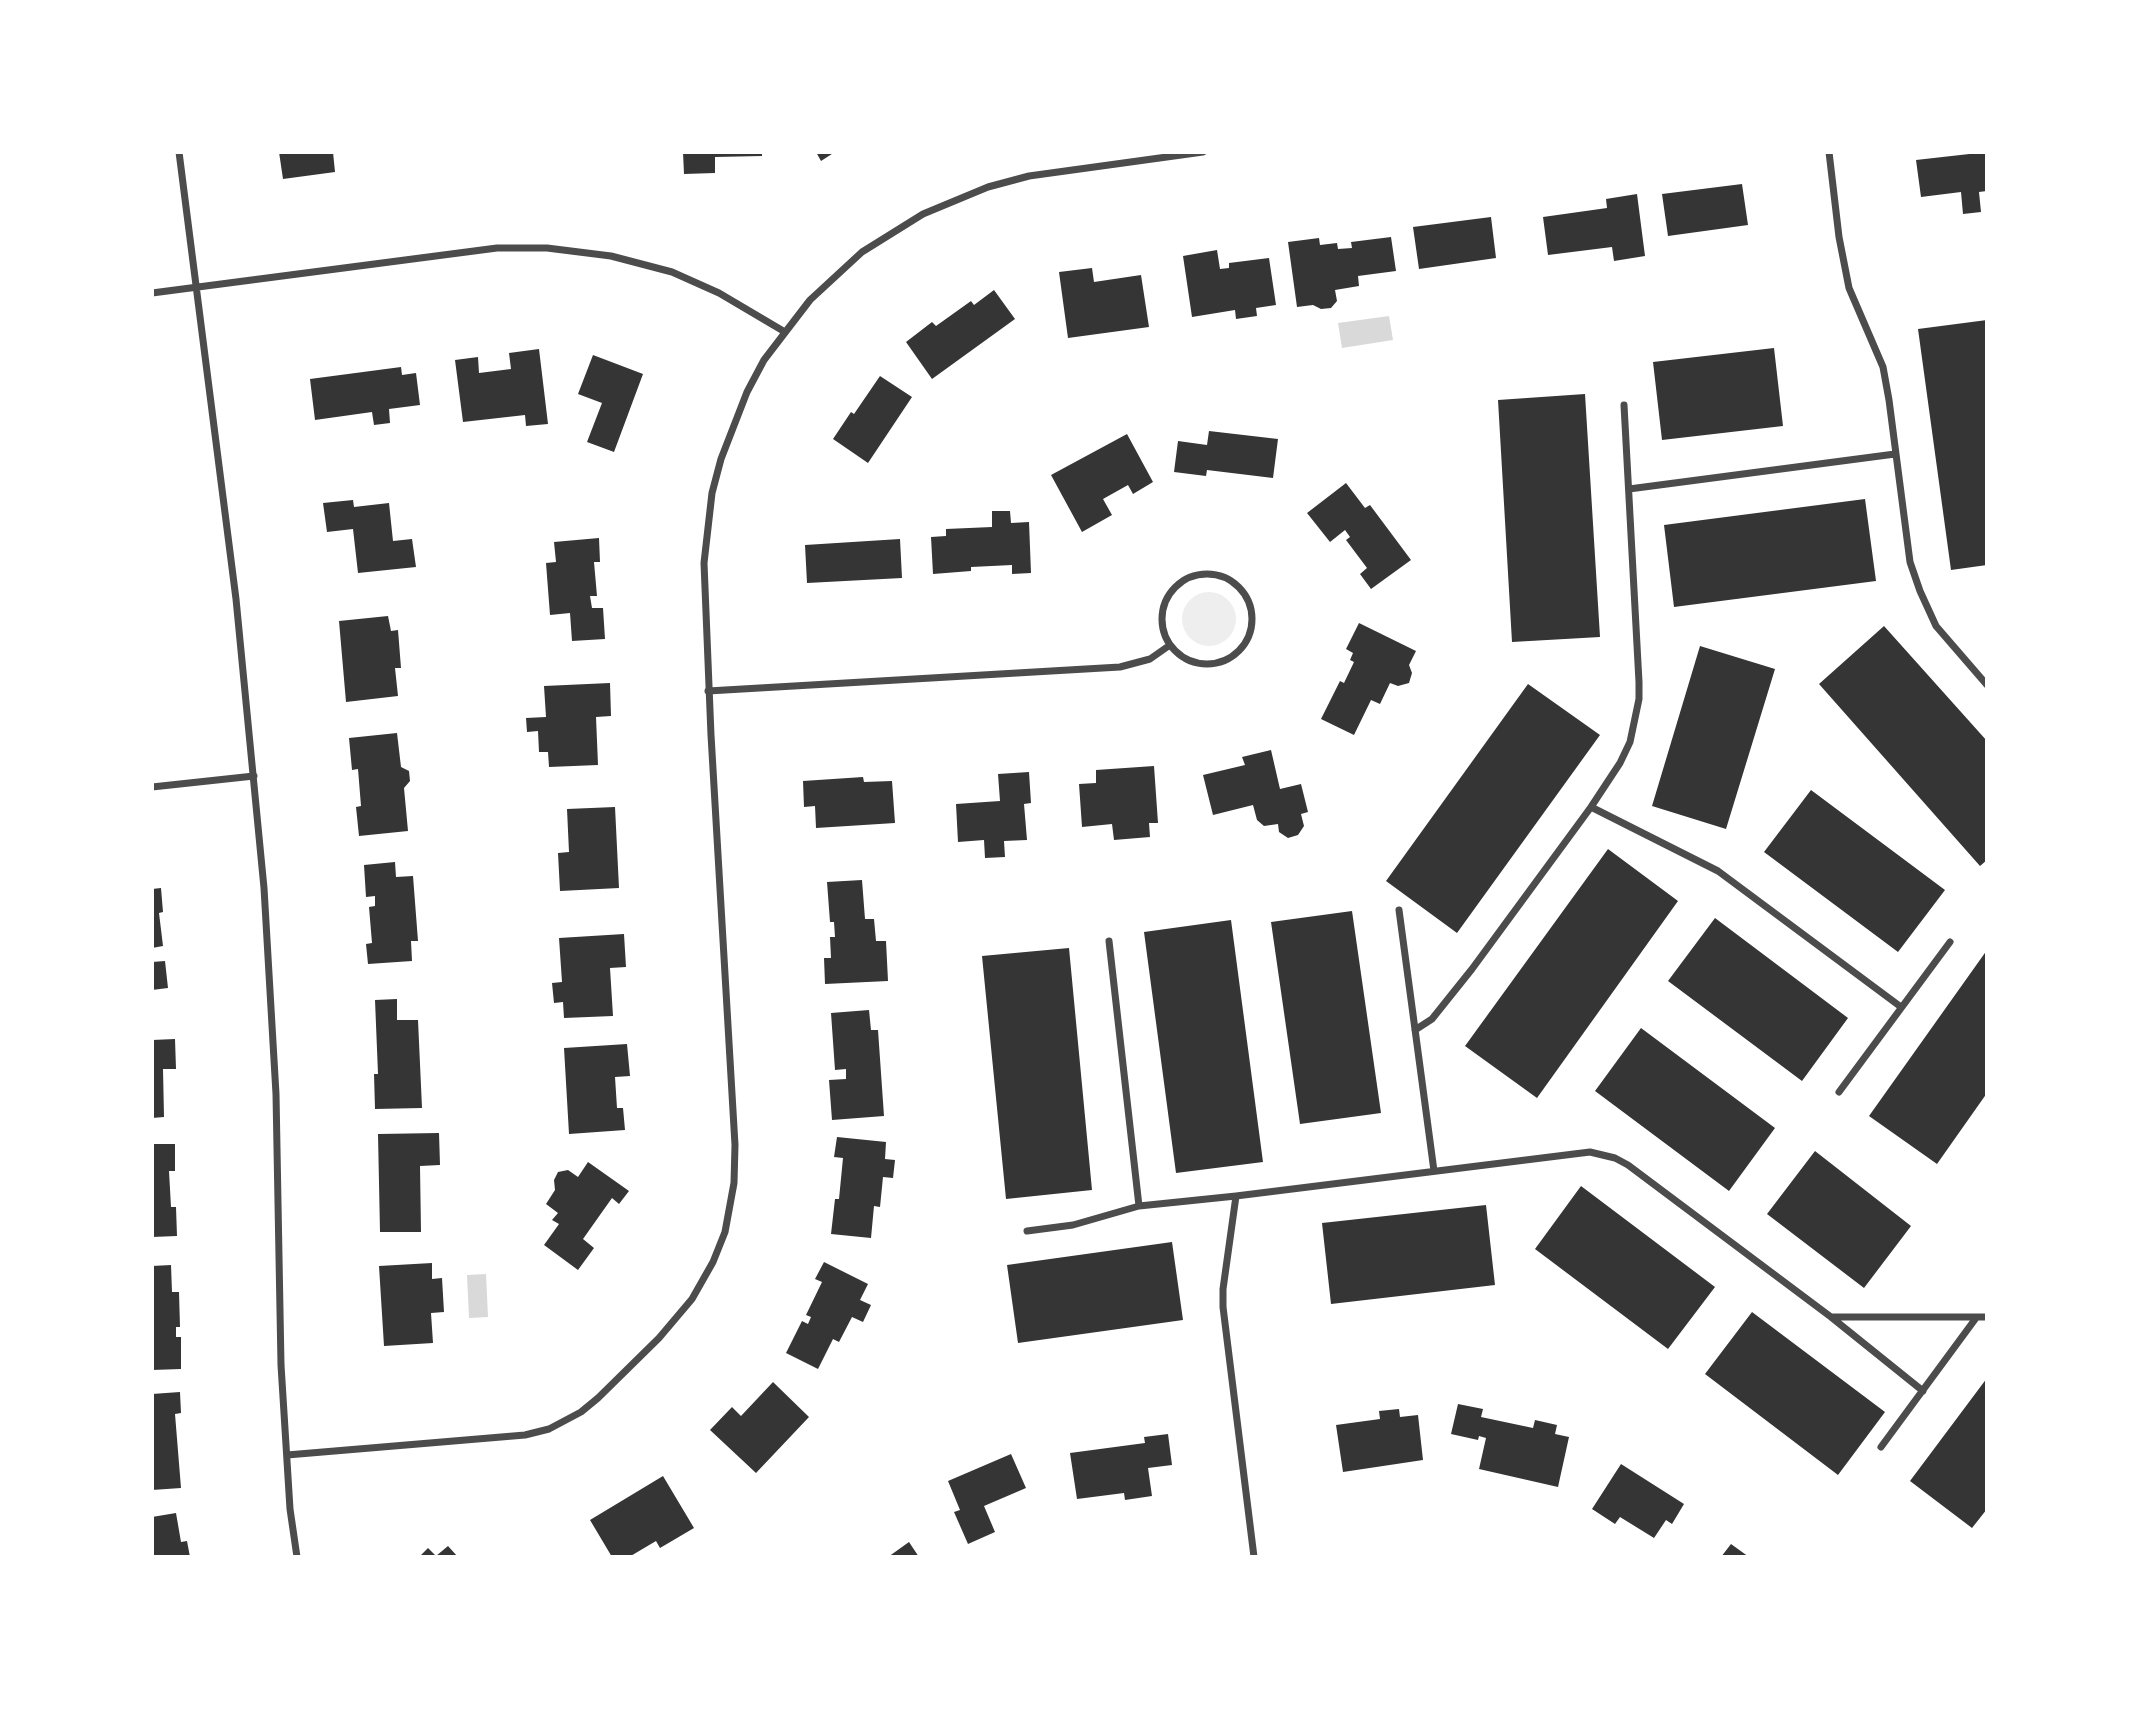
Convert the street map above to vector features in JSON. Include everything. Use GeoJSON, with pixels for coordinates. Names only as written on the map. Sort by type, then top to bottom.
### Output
{"type":"FeatureCollection","features":[{"type":"Feature","properties":{"kind":"street"},"geometry":{"type":"LineString","coordinates":[[179,152],[222,474],[254,776],[273,1013],[281,1365],[290,1509],[297,1557]]}},
{"type":"Feature","properties":{"kind":"street"},"geometry":{"type":"LineString","coordinates":[[287,1455],[525,1435],[548,1429],[581,1412],[598,1398],[659,1338],[692,1299],[713,1262],[731,1208],[735,1145],[704,563],[712,493],[721,458],[747,391],[764,360],[810,300],[862,252],[923,214],[988,187],[1029,176],[1203,152]]}},
{"type":"Feature","properties":{"kind":"street"},"geometry":{"type":"LineString","coordinates":[[1829,152],[1839,237],[1849,288],[1883,367],[1891,407],[1910,562],[1937,626],[1987,685]]}},
{"type":"Feature","properties":{"kind":"street"},"geometry":{"type":"LineString","coordinates":[[152,293],[497,248],[560,249],[611,256],[671,272],[719,293],[785,332]]}},
{"type":"Feature","properties":{"kind":"street"},"geometry":{"type":"LineString","coordinates":[[1415,1030],[1432,1019],[1448,1001],[1591,807],[1620,763],[1630,742],[1639,699],[1624,405]]}},
{"type":"Feature","properties":{"kind":"street"},"geometry":{"type":"LineString","coordinates":[[1629,489],[1895,454]]}},
{"type":"Feature","properties":{"kind":"street"},"geometry":{"type":"LineString","coordinates":[[1200,575],[1213,575],[1226,579],[1245,595],[1252,619],[1250,631],[1241,649],[1230,658],[1206,665],[1194,663],[1181,656],[1170,645],[1164,632],[1162,617],[1166,602],[1174,589],[1186,580],[1200,575]]}},
{"type":"Feature","properties":{"kind":"street"},"geometry":{"type":"LineString","coordinates":[[709,691],[1121,667],[1150,659],[1170,645]]}},
{"type":"Feature","properties":{"kind":"street"},"geometry":{"type":"LineString","coordinates":[[152,787],[254,776]]}},
{"type":"Feature","properties":{"kind":"street"},"geometry":{"type":"LineString","coordinates":[[1591,807],[1718,871],[1901,1007]]}},
{"type":"Feature","properties":{"kind":"street"},"geometry":{"type":"LineString","coordinates":[[1399,910],[1434,1171]]}},
{"type":"Feature","properties":{"kind":"street"},"geometry":{"type":"LineString","coordinates":[[1109,941],[1139,1206]]}},
{"type":"Feature","properties":{"kind":"street"},"geometry":{"type":"LineString","coordinates":[[1839,1092],[1950,942]]}},
{"type":"Feature","properties":{"kind":"street"},"geometry":{"type":"LineString","coordinates":[[1027,1231],[1073,1225],[1139,1206],[1590,1152],[1615,1158],[1831,1317],[1923,1391]]}},
{"type":"Feature","properties":{"kind":"street"},"geometry":{"type":"LineString","coordinates":[[1236,1196],[1223,1307],[1254,1557]]}},
{"type":"Feature","properties":{"kind":"street"},"geometry":{"type":"LineString","coordinates":[[1831,1317],[1987,1317]]}},
{"type":"Feature","properties":{"kind":"street"},"geometry":{"type":"LineString","coordinates":[[1881,1447],[1976,1318]]}},
{"type":"Feature","properties":{"kind":"shaded area"},"geometry":{"type":"Polygon","coordinates":[[[1389,316],[1393,340],[1342,348],[1338,323],[1389,316]]]}},
{"type":"Feature","properties":{"kind":"shaded area"},"geometry":{"type":"Polygon","coordinates":[[[1209,592],[1228,600],[1236,619],[1228,638],[1209,646],[1190,638],[1182,619],[1190,600],[1209,592]]]}},
{"type":"Feature","properties":{"kind":"shaded area"},"geometry":{"type":"Polygon","coordinates":[[[486,1274],[488,1317],[469,1318],[467,1275],[486,1274]]]}},
{"type":"Feature","properties":{"kind":"building"},"geometry":{"type":"Polygon","coordinates":[[[279,152],[333,152],[335,172],[283,179],[279,152]]]}},
{"type":"Feature","properties":{"kind":"building"},"geometry":{"type":"Polygon","coordinates":[[[683,152],[762,152],[762,156],[715,157],[715,173],[684,174],[683,152]]]}},
{"type":"Feature","properties":{"kind":"building"},"geometry":{"type":"Polygon","coordinates":[[[816,152],[835,152],[821,161],[816,152]]]}},
{"type":"Feature","properties":{"kind":"building"},"geometry":{"type":"Polygon","coordinates":[[[1987,152],[1987,191],[1979,192],[1981,212],[1963,214],[1961,192],[1921,197],[1916,160],[1987,152]]]}},
{"type":"Feature","properties":{"kind":"building"},"geometry":{"type":"Polygon","coordinates":[[[1742,184],[1748,225],[1668,236],[1662,194],[1742,184]]]}},
{"type":"Feature","properties":{"kind":"building"},"geometry":{"type":"Polygon","coordinates":[[[1637,194],[1645,256],[1614,261],[1612,247],[1548,255],[1543,217],[1607,208],[1606,199],[1637,194]]]}},
{"type":"Feature","properties":{"kind":"building"},"geometry":{"type":"Polygon","coordinates":[[[1491,217],[1496,258],[1419,269],[1413,227],[1491,217]]]}},
{"type":"Feature","properties":{"kind":"building"},"geometry":{"type":"Polygon","coordinates":[[[1391,237],[1396,271],[1358,276],[1359,286],[1335,290],[1337,301],[1331,308],[1321,309],[1313,305],[1297,307],[1288,242],[1319,238],[1320,245],[1337,243],[1338,249],[1352,248],[1351,242],[1391,237]]]}},
{"type":"Feature","properties":{"kind":"building"},"geometry":{"type":"Polygon","coordinates":[[[1217,250],[1220,269],[1229,268],[1229,263],[1269,258],[1276,305],[1256,308],[1257,316],[1236,319],[1235,310],[1192,317],[1183,256],[1217,250]]]}},
{"type":"Feature","properties":{"kind":"building"},"geometry":{"type":"Polygon","coordinates":[[[1092,268],[1094,282],[1141,275],[1149,327],[1068,338],[1059,272],[1092,268]]]}},
{"type":"Feature","properties":{"kind":"building"},"geometry":{"type":"Polygon","coordinates":[[[994,290],[1015,319],[932,379],[906,342],[932,322],[936,326],[971,301],[974,305],[994,290]]]}},
{"type":"Feature","properties":{"kind":"building"},"geometry":{"type":"Polygon","coordinates":[[[1987,320],[1987,565],[1951,570],[1918,329],[1987,320]]]}},
{"type":"Feature","properties":{"kind":"building"},"geometry":{"type":"Polygon","coordinates":[[[1774,348],[1783,426],[1662,440],[1653,362],[1774,348]]]}},
{"type":"Feature","properties":{"kind":"building"},"geometry":{"type":"Polygon","coordinates":[[[539,349],[548,424],[526,426],[525,415],[463,422],[455,360],[478,357],[479,373],[511,369],[509,353],[539,349]]]}},
{"type":"Feature","properties":{"kind":"building"},"geometry":{"type":"Polygon","coordinates":[[[593,355],[643,374],[614,452],[587,442],[602,403],[578,394],[593,355]]]}},
{"type":"Feature","properties":{"kind":"building"},"geometry":{"type":"Polygon","coordinates":[[[401,367],[402,375],[416,373],[420,405],[389,409],[390,423],[374,425],[372,412],[315,420],[310,379],[401,367]]]}},
{"type":"Feature","properties":{"kind":"building"},"geometry":{"type":"Polygon","coordinates":[[[880,376],[912,397],[868,463],[833,439],[880,376]]]}},
{"type":"Feature","properties":{"kind":"building"},"geometry":{"type":"Polygon","coordinates":[[[1585,394],[1600,637],[1512,642],[1498,400],[1585,394]]]}},
{"type":"Feature","properties":{"kind":"building"},"geometry":{"type":"Polygon","coordinates":[[[1209,431],[1278,439],[1273,478],[1207,470],[1206,476],[1174,472],[1178,441],[1207,445],[1209,431]]]}},
{"type":"Feature","properties":{"kind":"building"},"geometry":{"type":"Polygon","coordinates":[[[1127,434],[1153,482],[1133,494],[1128,485],[1103,499],[1112,515],[1082,532],[1051,475],[1127,434]]]}},
{"type":"Feature","properties":{"kind":"building"},"geometry":{"type":"Polygon","coordinates":[[[1346,483],[1365,508],[1370,505],[1411,560],[1371,589],[1360,574],[1367,568],[1346,540],[1350,537],[1345,530],[1330,542],[1307,513],[1346,483]]]}},
{"type":"Feature","properties":{"kind":"building"},"geometry":{"type":"Polygon","coordinates":[[[1865,499],[1876,581],[1674,607],[1664,525],[1865,499]]]}},
{"type":"Feature","properties":{"kind":"building"},"geometry":{"type":"Polygon","coordinates":[[[353,500],[354,507],[389,503],[393,541],[412,539],[416,567],[358,573],[353,529],[327,532],[323,503],[353,500]]]}},
{"type":"Feature","properties":{"kind":"building"},"geometry":{"type":"Polygon","coordinates":[[[992,511],[1010,511],[1011,523],[1029,522],[1031,573],[1012,574],[1012,565],[971,567],[971,571],[933,574],[931,537],[946,536],[946,529],[992,527],[992,511]]]}},
{"type":"Feature","properties":{"kind":"building"},"geometry":{"type":"Polygon","coordinates":[[[599,538],[600,562],[594,562],[597,596],[590,596],[592,608],[603,608],[605,639],[572,641],[570,613],[550,615],[546,563],[556,562],[554,542],[599,538]]]}},
{"type":"Feature","properties":{"kind":"building"},"geometry":{"type":"Polygon","coordinates":[[[900,539],[902,578],[807,583],[805,545],[900,539]]]}},
{"type":"Feature","properties":{"kind":"building"},"geometry":{"type":"Polygon","coordinates":[[[388,616],[391,631],[398,630],[401,668],[395,668],[398,696],[346,702],[339,621],[388,616]]]}},
{"type":"Feature","properties":{"kind":"building"},"geometry":{"type":"Polygon","coordinates":[[[1359,623],[1416,651],[1409,665],[1412,673],[1409,683],[1398,686],[1390,683],[1380,704],[1371,700],[1354,735],[1321,719],[1340,681],[1344,683],[1354,662],[1350,660],[1353,653],[1346,649],[1359,623]]]}},
{"type":"Feature","properties":{"kind":"building"},"geometry":{"type":"Polygon","coordinates":[[[1884,626],[1987,741],[1987,860],[1980,866],[1819,684],[1884,626]]]}},
{"type":"Feature","properties":{"kind":"building"},"geometry":{"type":"Polygon","coordinates":[[[1700,646],[1775,669],[1726,829],[1652,806],[1700,646]]]}},
{"type":"Feature","properties":{"kind":"building"},"geometry":{"type":"Polygon","coordinates":[[[610,683],[611,716],[596,717],[598,765],[549,767],[548,752],[539,752],[538,731],[527,732],[526,718],[546,717],[544,686],[610,683]]]}},
{"type":"Feature","properties":{"kind":"building"},"geometry":{"type":"Polygon","coordinates":[[[1528,684],[1600,735],[1457,933],[1386,881],[1528,684]]]}},
{"type":"Feature","properties":{"kind":"building"},"geometry":{"type":"Polygon","coordinates":[[[397,733],[401,767],[409,771],[410,781],[404,788],[408,831],[359,836],[356,807],[361,806],[358,769],[352,770],[349,738],[397,733]]]}},
{"type":"Feature","properties":{"kind":"building"},"geometry":{"type":"Polygon","coordinates":[[[1271,750],[1280,789],[1301,784],[1308,812],[1301,814],[1304,826],[1298,835],[1288,838],[1279,832],[1278,824],[1264,826],[1257,820],[1253,805],[1213,815],[1203,775],[1245,765],[1242,757],[1271,750]]]}},
{"type":"Feature","properties":{"kind":"building"},"geometry":{"type":"Polygon","coordinates":[[[1154,766],[1158,823],[1149,823],[1150,837],[1114,840],[1112,824],[1082,827],[1079,784],[1096,783],[1096,770],[1154,766]]]}},
{"type":"Feature","properties":{"kind":"building"},"geometry":{"type":"Polygon","coordinates":[[[1029,772],[1031,803],[1024,804],[1027,840],[1004,841],[1005,857],[985,858],[984,840],[958,842],[956,804],[1000,801],[998,774],[1029,772]]]}},
{"type":"Feature","properties":{"kind":"building"},"geometry":{"type":"Polygon","coordinates":[[[863,777],[864,782],[892,781],[895,823],[816,828],[815,806],[804,807],[803,781],[863,777]]]}},
{"type":"Feature","properties":{"kind":"building"},"geometry":{"type":"Polygon","coordinates":[[[1811,790],[1945,890],[1898,952],[1764,852],[1811,790]]]}},
{"type":"Feature","properties":{"kind":"building"},"geometry":{"type":"Polygon","coordinates":[[[615,807],[619,888],[560,891],[558,853],[569,852],[567,809],[615,807]]]}},
{"type":"Feature","properties":{"kind":"building"},"geometry":{"type":"Polygon","coordinates":[[[1608,849],[1678,901],[1537,1098],[1465,1046],[1608,849]]]}},
{"type":"Feature","properties":{"kind":"building"},"geometry":{"type":"Polygon","coordinates":[[[395,862],[396,877],[413,876],[418,941],[411,941],[412,961],[368,964],[366,944],[372,943],[369,907],[375,906],[375,896],[366,897],[364,865],[395,862]]]}},
{"type":"Feature","properties":{"kind":"building"},"geometry":{"type":"Polygon","coordinates":[[[862,880],[865,919],[874,919],[876,941],[886,941],[888,981],[825,984],[824,958],[831,958],[830,937],[835,937],[834,922],[830,922],[827,882],[862,880]]]}},
{"type":"Feature","properties":{"kind":"building"},"geometry":{"type":"Polygon","coordinates":[[[161,888],[163,912],[159,913],[163,946],[152,948],[152,889],[161,888]]]}},
{"type":"Feature","properties":{"kind":"building"},"geometry":{"type":"Polygon","coordinates":[[[1352,911],[1381,1113],[1300,1124],[1271,922],[1352,911]]]}},
{"type":"Feature","properties":{"kind":"building"},"geometry":{"type":"Polygon","coordinates":[[[1715,918],[1848,1018],[1802,1081],[1668,981],[1715,918]]]}},
{"type":"Feature","properties":{"kind":"building"},"geometry":{"type":"Polygon","coordinates":[[[1231,920],[1263,1162],[1176,1173],[1144,932],[1231,920]]]}},
{"type":"Feature","properties":{"kind":"building"},"geometry":{"type":"Polygon","coordinates":[[[624,934],[626,967],[610,968],[613,1016],[564,1018],[563,1002],[554,1003],[552,983],[562,982],[559,938],[624,934]]]}},
{"type":"Feature","properties":{"kind":"building"},"geometry":{"type":"Polygon","coordinates":[[[1069,948],[1092,1190],[1006,1199],[982,956],[1069,948]]]}},
{"type":"Feature","properties":{"kind":"building"},"geometry":{"type":"Polygon","coordinates":[[[1987,950],[1987,1093],[1937,1164],[1869,1116],[1987,950]]]}},
{"type":"Feature","properties":{"kind":"building"},"geometry":{"type":"Polygon","coordinates":[[[165,961],[168,988],[152,990],[152,962],[165,961]]]}},
{"type":"Feature","properties":{"kind":"building"},"geometry":{"type":"Polygon","coordinates":[[[397,999],[397,1020],[418,1020],[422,1108],[375,1109],[374,1074],[378,1074],[375,1000],[397,999]]]}},
{"type":"Feature","properties":{"kind":"building"},"geometry":{"type":"Polygon","coordinates":[[[869,1010],[871,1030],[878,1030],[884,1116],[832,1120],[829,1080],[846,1079],[846,1069],[835,1070],[831,1013],[869,1010]]]}},
{"type":"Feature","properties":{"kind":"building"},"geometry":{"type":"Polygon","coordinates":[[[1641,1028],[1775,1128],[1729,1191],[1595,1091],[1641,1028]]]}},
{"type":"Feature","properties":{"kind":"building"},"geometry":{"type":"Polygon","coordinates":[[[175,1039],[176,1069],[163,1069],[164,1117],[152,1118],[152,1040],[175,1039]]]}},
{"type":"Feature","properties":{"kind":"building"},"geometry":{"type":"Polygon","coordinates":[[[627,1044],[630,1076],[615,1077],[617,1108],[623,1108],[625,1130],[569,1134],[564,1048],[627,1044]]]}},
{"type":"Feature","properties":{"kind":"building"},"geometry":{"type":"Polygon","coordinates":[[[439,1133],[440,1165],[420,1166],[421,1232],[380,1232],[378,1134],[439,1133]]]}},
{"type":"Feature","properties":{"kind":"building"},"geometry":{"type":"Polygon","coordinates":[[[837,1137],[886,1142],[885,1159],[895,1160],[893,1178],[883,1177],[880,1207],[874,1206],[871,1238],[831,1234],[835,1199],[839,1199],[843,1158],[834,1157],[837,1137]]]}},
{"type":"Feature","properties":{"kind":"building"},"geometry":{"type":"Polygon","coordinates":[[[152,1144],[175,1144],[175,1171],[169,1171],[171,1207],[176,1207],[177,1236],[152,1237],[152,1144]]]}},
{"type":"Feature","properties":{"kind":"building"},"geometry":{"type":"Polygon","coordinates":[[[1815,1151],[1911,1226],[1864,1288],[1767,1214],[1815,1151]]]}},
{"type":"Feature","properties":{"kind":"building"},"geometry":{"type":"Polygon","coordinates":[[[588,1162],[629,1191],[619,1204],[612,1198],[583,1239],[594,1248],[578,1270],[544,1245],[559,1224],[552,1220],[558,1213],[546,1204],[555,1190],[554,1180],[558,1172],[568,1170],[578,1177],[588,1162]]]}},
{"type":"Feature","properties":{"kind":"building"},"geometry":{"type":"Polygon","coordinates":[[[1581,1186],[1715,1287],[1668,1349],[1535,1249],[1581,1186]]]}},
{"type":"Feature","properties":{"kind":"building"},"geometry":{"type":"Polygon","coordinates":[[[1486,1205],[1495,1285],[1331,1304],[1322,1223],[1486,1205]]]}},
{"type":"Feature","properties":{"kind":"building"},"geometry":{"type":"Polygon","coordinates":[[[1172,1242],[1183,1320],[1018,1343],[1007,1265],[1172,1242]]]}},
{"type":"Feature","properties":{"kind":"building"},"geometry":{"type":"Polygon","coordinates":[[[824,1262],[868,1284],[860,1300],[871,1305],[863,1322],[852,1317],[839,1342],[833,1339],[818,1369],[786,1353],[802,1321],[808,1324],[811,1317],[806,1315],[822,1282],[815,1279],[824,1262]]]}},
{"type":"Feature","properties":{"kind":"building"},"geometry":{"type":"Polygon","coordinates":[[[432,1263],[432,1279],[442,1278],[444,1312],[431,1313],[433,1343],[384,1346],[379,1266],[432,1263]]]}},
{"type":"Feature","properties":{"kind":"building"},"geometry":{"type":"Polygon","coordinates":[[[171,1265],[172,1292],[179,1292],[180,1327],[176,1327],[176,1337],[181,1337],[181,1369],[152,1370],[152,1266],[171,1265]]]}},
{"type":"Feature","properties":{"kind":"building"},"geometry":{"type":"Polygon","coordinates":[[[1752,1312],[1885,1412],[1838,1475],[1705,1374],[1752,1312]]]}},
{"type":"Feature","properties":{"kind":"building"},"geometry":{"type":"Polygon","coordinates":[[[1987,1378],[1987,1509],[1972,1528],[1910,1481],[1987,1378]]]}},
{"type":"Feature","properties":{"kind":"building"},"geometry":{"type":"Polygon","coordinates":[[[773,1382],[809,1417],[756,1473],[710,1430],[732,1407],[741,1416],[773,1382]]]}},
{"type":"Feature","properties":{"kind":"building"},"geometry":{"type":"Polygon","coordinates":[[[180,1392],[181,1413],[175,1414],[181,1488],[152,1490],[152,1394],[180,1392]]]}},
{"type":"Feature","properties":{"kind":"building"},"geometry":{"type":"Polygon","coordinates":[[[1458,1404],[1483,1409],[1481,1417],[1533,1428],[1535,1420],[1557,1425],[1555,1434],[1569,1437],[1558,1487],[1479,1469],[1486,1438],[1479,1436],[1478,1440],[1451,1434],[1458,1404]]]}},
{"type":"Feature","properties":{"kind":"building"},"geometry":{"type":"Polygon","coordinates":[[[1399,1409],[1400,1417],[1418,1415],[1423,1460],[1343,1472],[1336,1425],[1380,1419],[1379,1411],[1399,1409]]]}},
{"type":"Feature","properties":{"kind":"building"},"geometry":{"type":"Polygon","coordinates":[[[1168,1434],[1172,1465],[1148,1468],[1152,1496],[1125,1500],[1124,1493],[1077,1499],[1070,1453],[1145,1443],[1144,1437],[1168,1434]]]}},
{"type":"Feature","properties":{"kind":"building"},"geometry":{"type":"Polygon","coordinates":[[[1011,1454],[1026,1488],[984,1506],[995,1532],[968,1544],[954,1512],[960,1510],[948,1481],[1011,1454]]]}},
{"type":"Feature","properties":{"kind":"building"},"geometry":{"type":"Polygon","coordinates":[[[1621,1464],[1684,1504],[1672,1524],[1666,1520],[1654,1538],[1620,1517],[1615,1524],[1592,1509],[1621,1464]]]}},
{"type":"Feature","properties":{"kind":"building"},"geometry":{"type":"Polygon","coordinates":[[[663,1476],[694,1528],[660,1548],[656,1541],[629,1557],[612,1557],[590,1520],[663,1476]]]}},
{"type":"Feature","properties":{"kind":"building"},"geometry":{"type":"Polygon","coordinates":[[[176,1513],[181,1542],[187,1541],[190,1557],[152,1557],[152,1517],[176,1513]]]}},
{"type":"Feature","properties":{"kind":"building"},"geometry":{"type":"Polygon","coordinates":[[[909,1542],[919,1557],[888,1557],[909,1542]]]}},
{"type":"Feature","properties":{"kind":"building"},"geometry":{"type":"Polygon","coordinates":[[[1731,1544],[1749,1557],[1721,1557],[1731,1544]]]}},
{"type":"Feature","properties":{"kind":"building"},"geometry":{"type":"Polygon","coordinates":[[[448,1546],[458,1557],[419,1557],[428,1548],[436,1556],[448,1546]]]}}]}
